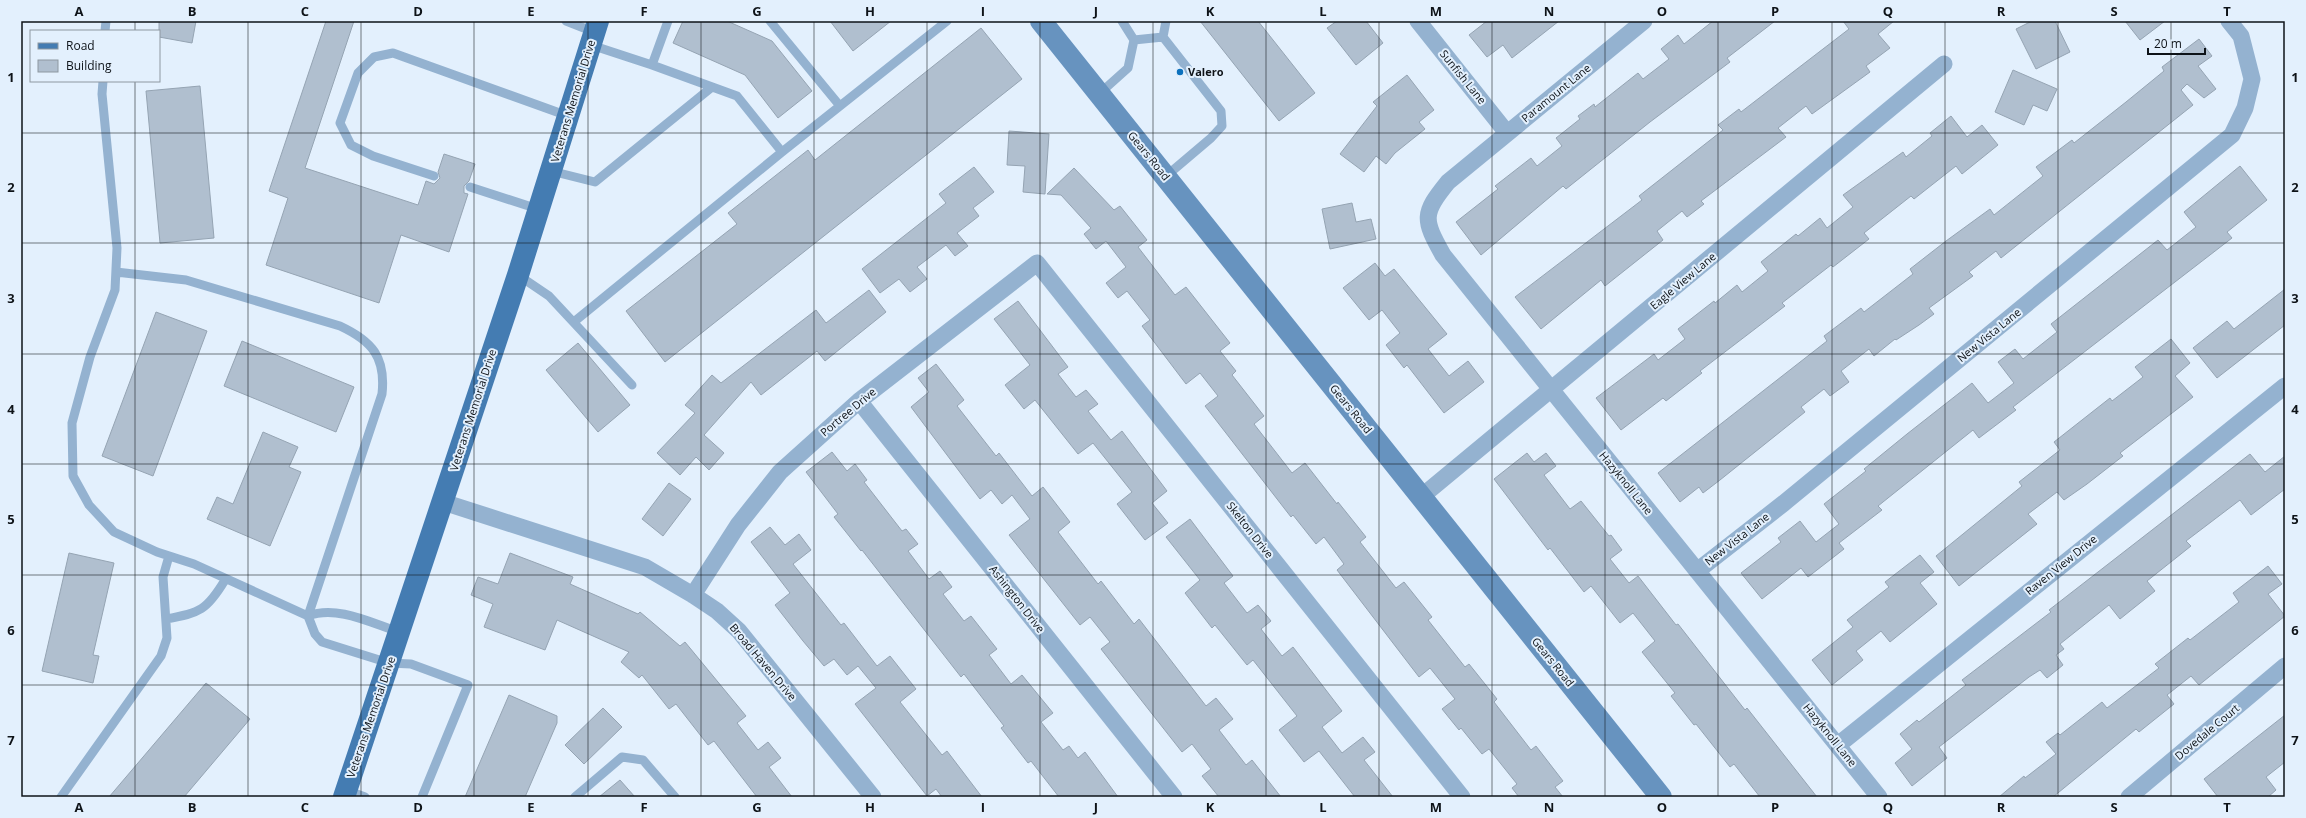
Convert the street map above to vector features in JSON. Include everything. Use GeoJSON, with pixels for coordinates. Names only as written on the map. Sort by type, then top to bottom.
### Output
{"type":"FeatureCollection","features":[{"type":"Feature","properties":{"kind":"main road","name":"Gears Road"},"geometry":{"type":"LineString","coordinates":[[1041,21],[1661,797]]}},
{"type":"Feature","properties":{"kind":"main road","name":"Veterans Memorial Drive"},"geometry":{"type":"LineString","coordinates":[[352,795],[389,663],[518,275],[594,33]]}},
{"type":"Feature","properties":{"kind":"street","name":"Sunfish Lane"},"geometry":{"type":"LineString","coordinates":[[1418,21],[1507,133]]}},
{"type":"Feature","properties":{"kind":"street","name":"Paramount Lane"},"geometry":{"type":"LineString","coordinates":[[1468,164],[1644,21]]}},
{"type":"Feature","properties":{"kind":"street","name":"New Vista Lane"},"geometry":{"type":"LineString","coordinates":[[1697,570],[1790,498],[2232,135],[2245,108],[2252,79],[2241,36],[2230,21]]}},
{"type":"Feature","properties":{"kind":"street","name":"Eagle View Lane"},"geometry":{"type":"LineString","coordinates":[[1421,497],[1944,64]]}},
{"type":"Feature","properties":{"kind":"street","name":"Hazyknoll Lane"},"geometry":{"type":"LineString","coordinates":[[1468,164],[1448,182],[1435,198],[1427,214],[1428,228],[1443,255],[1879,797]]}},
{"type":"Feature","properties":{"kind":"street","name":"Portree Drive"},"geometry":{"type":"LineString","coordinates":[[693,595],[738,525],[780,472],[859,401],[1038,263]]}},
{"type":"Feature","properties":{"kind":"street","name":"Skelton Drive"},"geometry":{"type":"LineString","coordinates":[[1038,263],[1462,797]]}},
{"type":"Feature","properties":{"kind":"street","name":"Raven View Drive"},"geometry":{"type":"LineString","coordinates":[[1838,745],[2285,386]]}},
{"type":"Feature","properties":{"kind":"street","name":"Ashington Drive"},"geometry":{"type":"LineString","coordinates":[[859,401],[1174,797]]}},
{"type":"Feature","properties":{"kind":"street","name":"Broad Haven Drive"},"geometry":{"type":"LineString","coordinates":[[443,502],[645,567],[693,595],[716,611],[739,631],[873,797]]}},
{"type":"Feature","properties":{"kind":"street","name":"Dovedale Court"},"geometry":{"type":"LineString","coordinates":[[2129,797],[2285,666]]}},
{"type":"Feature","properties":{"kind":"lane"},"geometry":{"type":"LineString","coordinates":[[566,21],[594,33],[652,65],[737,96],[782,152]]}},
{"type":"Feature","properties":{"kind":"lane"},"geometry":{"type":"LineString","coordinates":[[652,65],[668,21]]}},
{"type":"Feature","properties":{"kind":"lane"},"geometry":{"type":"LineString","coordinates":[[770,21],[840,106]]}},
{"type":"Feature","properties":{"kind":"lane"},"geometry":{"type":"LineString","coordinates":[[575,321],[782,152],[947,21]]}},
{"type":"Feature","properties":{"kind":"lane"},"geometry":{"type":"LineString","coordinates":[[1099,94],[1128,68],[1134,40],[1122,21]]}},
{"type":"Feature","properties":{"kind":"lane"},"geometry":{"type":"LineString","coordinates":[[1166,21],[1163,37],[1221,111],[1222,126],[1211,138],[1166,177]]}},
{"type":"Feature","properties":{"kind":"lane"},"geometry":{"type":"LineString","coordinates":[[1134,40],[1163,37]]}},
{"type":"Feature","properties":{"kind":"lane"},"geometry":{"type":"LineString","coordinates":[[434,176],[373,156],[351,145],[348,140],[340,123],[358,73],[374,57],[393,54],[568,116]]}},
{"type":"Feature","properties":{"kind":"lane"},"geometry":{"type":"LineString","coordinates":[[103,82],[102,94],[117,248],[115,290],[90,357],[72,423],[73,476],[89,505],[114,532],[169,556],[194,564],[226,580],[308,616],[322,611],[334,612],[399,632]]}},
{"type":"Feature","properties":{"kind":"lane"},"geometry":{"type":"LineString","coordinates":[[551,172],[594,182],[712,87]]}},
{"type":"Feature","properties":{"kind":"lane"},"geometry":{"type":"LineString","coordinates":[[470,187],[538,209]]}},
{"type":"Feature","properties":{"kind":"lane"},"geometry":{"type":"LineString","coordinates":[[116,272],[186,280],[340,326],[356,334],[371,347],[380,362],[384,376],[382,394],[308,616],[315,634],[322,642],[389,663],[411,664],[468,685],[422,797]]}},
{"type":"Feature","properties":{"kind":"lane"},"geometry":{"type":"LineString","coordinates":[[518,275],[549,296],[575,321],[632,385]]}},
{"type":"Feature","properties":{"kind":"lane"},"geometry":{"type":"LineString","coordinates":[[61,797],[161,656],[167,638],[163,577],[169,556]]}},
{"type":"Feature","properties":{"kind":"lane"},"geometry":{"type":"LineString","coordinates":[[166,619],[203,609],[213,600],[226,580]]}},
{"type":"Feature","properties":{"kind":"lane"},"geometry":{"type":"LineString","coordinates":[[575,797],[622,757],[643,760],[675,797]]}},
{"type":"Feature","properties":{"kind":"building"},"geometry":{"type":"Polygon","coordinates":[[[159,21],[196,21],[192,43],[160,37],[159,21]]]}},
{"type":"Feature","properties":{"kind":"building"},"geometry":{"type":"Polygon","coordinates":[[[326,21],[354,21],[305,168],[418,205],[426,181],[434,184],[440,178],[438,172],[444,154],[475,164],[469,181],[464,186],[464,193],[468,194],[449,252],[401,235],[379,303],[266,265],[288,198],[269,191],[326,21]]]}},
{"type":"Feature","properties":{"kind":"building"},"geometry":{"type":"Polygon","coordinates":[[[683,21],[727,21],[772,41],[812,91],[778,118],[745,75],[673,43],[683,21]]]}},
{"type":"Feature","properties":{"kind":"building"},"geometry":{"type":"Polygon","coordinates":[[[830,21],[891,21],[853,51],[830,21]]]}},
{"type":"Feature","properties":{"kind":"building"},"geometry":{"type":"Polygon","coordinates":[[[1200,21],[1258,21],[1315,93],[1279,121],[1200,21]]]}},
{"type":"Feature","properties":{"kind":"building"},"geometry":{"type":"Polygon","coordinates":[[[1337,21],[1366,21],[1383,43],[1356,65],[1327,28],[1337,21]]]}},
{"type":"Feature","properties":{"kind":"building"},"geometry":{"type":"Polygon","coordinates":[[[1487,21],[1559,21],[1512,58],[1503,45],[1487,57],[1469,35],[1487,21]]]}},
{"type":"Feature","properties":{"kind":"building"},"geometry":{"type":"Polygon","coordinates":[[[1713,21],[1775,21],[1727,58],[1730,62],[1650,122],[1566,189],[1563,186],[1481,255],[1456,222],[1498,189],[1495,186],[1531,158],[1537,166],[1562,146],[1556,138],[1580,119],[1578,116],[1594,104],[1595,107],[1638,73],[1643,79],[1669,59],[1661,49],[1678,35],[1684,44],[1713,21]]]}},
{"type":"Feature","properties":{"kind":"building"},"geometry":{"type":"Polygon","coordinates":[[[1843,21],[1894,21],[1878,34],[1890,48],[1866,66],[1870,72],[1812,114],[1806,106],[1778,128],[1786,137],[1701,201],[1704,204],[1687,217],[1682,211],[1657,231],[1663,240],[1605,286],[1601,280],[1541,329],[1515,297],[1642,200],[1639,196],[1723,130],[1718,125],[1739,109],[1741,112],[1849,29],[1843,21]]]}},
{"type":"Feature","properties":{"kind":"building"},"geometry":{"type":"Polygon","coordinates":[[[2032,21],[2055,21],[2070,52],[2036,69],[2016,29],[2032,21]]]}},
{"type":"Feature","properties":{"kind":"building"},"geometry":{"type":"Polygon","coordinates":[[[2125,21],[2165,21],[2140,40],[2125,21]]]}},
{"type":"Feature","properties":{"kind":"building"},"geometry":{"type":"Polygon","coordinates":[[[981,28],[1022,79],[665,362],[626,311],[737,224],[728,213],[808,150],[815,160],[981,28]]]}},
{"type":"Feature","properties":{"kind":"building"},"geometry":{"type":"Polygon","coordinates":[[[2199,39],[2212,56],[2198,66],[2216,89],[2204,98],[2187,84],[2181,90],[2193,105],[2001,258],[1996,251],[1969,272],[1973,276],[1929,308],[1934,314],[1896,340],[1895,339],[1874,356],[1869,349],[1841,371],[1849,382],[1830,396],[1824,389],[1801,407],[1805,412],[1720,480],[1703,493],[1699,487],[1680,502],[1658,473],[1827,341],[1824,336],[1861,308],[1864,312],[1913,274],[1910,269],[1946,241],[1990,209],[1994,215],[2043,176],[2036,167],[2072,140],[2074,143],[2164,71],[2162,67],[2199,39]]]}},
{"type":"Feature","properties":{"kind":"building"},"geometry":{"type":"Polygon","coordinates":[[[2013,70],[2057,89],[2047,111],[2033,105],[2024,125],[1995,112],[2013,70]]]}},
{"type":"Feature","properties":{"kind":"building"},"geometry":{"type":"Polygon","coordinates":[[[1407,75],[1434,110],[1419,122],[1425,129],[1395,153],[1386,164],[1376,156],[1364,172],[1340,154],[1377,106],[1373,102],[1407,75]]]}},
{"type":"Feature","properties":{"kind":"building"},"geometry":{"type":"Polygon","coordinates":[[[200,86],[214,238],[160,243],[146,91],[200,86]]]}},
{"type":"Feature","properties":{"kind":"building"},"geometry":{"type":"Polygon","coordinates":[[[1951,116],[1967,137],[1982,125],[1998,145],[1962,174],[1956,166],[1914,199],[1911,196],[1864,233],[1869,239],[1833,267],[1831,265],[1782,303],[1785,306],[1700,371],[1702,373],[1666,401],[1663,398],[1621,430],[1596,398],[1654,354],[1658,360],[1685,339],[1678,329],[1714,301],[1715,303],[1737,285],[1742,292],[1768,271],[1761,262],[1796,234],[1798,236],[1820,218],[1827,228],[1853,207],[1843,195],[1903,152],[1906,157],[1932,136],[1930,133],[1951,116]]]}},
{"type":"Feature","properties":{"kind":"building"},"geometry":{"type":"Polygon","coordinates":[[[1009,131],[1049,134],[1045,194],[1023,192],[1025,166],[1007,165],[1009,131]]]}},
{"type":"Feature","properties":{"kind":"building"},"geometry":{"type":"Polygon","coordinates":[[[2240,166],[2267,200],[2227,232],[2232,238],[2013,407],[2016,410],[1979,438],[1973,430],[1878,506],[1882,510],[1839,543],[1844,549],[1808,577],[1801,568],[1762,599],[1741,573],[1781,542],[1778,538],[1800,521],[1816,542],[1839,524],[1824,504],[1866,471],[1864,469],[1972,383],[1988,403],[2014,383],[1998,362],[2015,349],[2023,359],[2057,332],[2051,324],[2158,240],[2167,250],[2196,227],[2184,212],[2240,166]]]}},
{"type":"Feature","properties":{"kind":"building"},"geometry":{"type":"Polygon","coordinates":[[[974,167],[994,192],[973,208],[979,216],[957,233],[968,246],[955,256],[946,245],[917,267],[927,279],[910,292],[899,279],[880,293],[862,269],[946,203],[939,194],[974,167]]]}},
{"type":"Feature","properties":{"kind":"building"},"geometry":{"type":"Polygon","coordinates":[[[1074,168],[1114,210],[1120,206],[1147,240],[1138,247],[1175,295],[1186,287],[1230,343],[1220,351],[1236,371],[1232,375],[1264,416],[1254,424],[1292,473],[1305,463],[1337,504],[1338,502],[1366,537],[1360,542],[1396,588],[1404,582],[1432,617],[1428,620],[1465,667],[1469,664],[1497,699],[1494,702],[1531,750],[1536,746],[1563,781],[1555,787],[1563,797],[1519,797],[1512,788],[1517,784],[1489,749],[1482,754],[1461,728],[1459,730],[1442,709],[1455,699],[1430,668],[1419,677],[1337,570],[1344,564],[1324,537],[1316,544],[1293,515],[1291,517],[1205,406],[1218,396],[1200,373],[1186,384],[1142,326],[1150,320],[1127,291],[1118,298],[1106,283],[1126,267],[1106,241],[1096,249],[1084,234],[1091,228],[1061,195],[1047,194],[1074,168]]]}},
{"type":"Feature","properties":{"kind":"building"},"geometry":{"type":"Polygon","coordinates":[[[1352,203],[1356,222],[1371,219],[1376,239],[1330,249],[1322,209],[1352,203]]]}},
{"type":"Feature","properties":{"kind":"building"},"geometry":{"type":"Polygon","coordinates":[[[1375,263],[1385,276],[1394,269],[1447,334],[1428,349],[1449,376],[1468,361],[1484,382],[1444,413],[1407,365],[1404,368],[1386,345],[1400,333],[1382,310],[1369,320],[1343,288],[1375,263]]]}},
{"type":"Feature","properties":{"kind":"building"},"geometry":{"type":"Polygon","coordinates":[[[2285,289],[2285,325],[2217,378],[2193,348],[2227,321],[2234,329],[2285,289]]]}},
{"type":"Feature","properties":{"kind":"building"},"geometry":{"type":"Polygon","coordinates":[[[869,290],[886,312],[825,361],[817,351],[761,395],[751,382],[704,435],[724,453],[709,470],[696,457],[680,475],[657,453],[695,413],[685,405],[712,375],[721,383],[816,310],[826,323],[869,290]]]}},
{"type":"Feature","properties":{"kind":"building"},"geometry":{"type":"Polygon","coordinates":[[[1018,301],[1068,367],[1058,374],[1076,397],[1086,390],[1098,404],[1088,411],[1111,440],[1122,431],[1167,491],[1152,503],[1168,523],[1145,540],[1117,504],[1132,492],[1093,443],[1078,454],[1035,400],[1024,409],[1005,385],[1030,365],[994,319],[1018,301]]]}},
{"type":"Feature","properties":{"kind":"building"},"geometry":{"type":"Polygon","coordinates":[[[156,312],[207,331],[153,476],[102,456],[156,312]]]}},
{"type":"Feature","properties":{"kind":"building"},"geometry":{"type":"Polygon","coordinates":[[[2171,339],[2190,363],[2175,376],[2193,397],[2120,453],[2123,456],[2087,484],[2064,500],[2057,492],[2028,514],[2037,524],[1959,586],[1936,556],[2022,486],[2019,482],[2060,450],[2054,442],[2110,398],[2112,401],[2143,377],[2135,367],[2171,339]]]}},
{"type":"Feature","properties":{"kind":"building"},"geometry":{"type":"Polygon","coordinates":[[[242,341],[354,387],[336,432],[224,386],[242,341]]]}},
{"type":"Feature","properties":{"kind":"building"},"geometry":{"type":"Polygon","coordinates":[[[578,343],[630,405],[598,432],[546,370],[578,343]]]}},
{"type":"Feature","properties":{"kind":"building"},"geometry":{"type":"Polygon","coordinates":[[[936,364],[964,400],[957,406],[996,456],[999,453],[1032,496],[1043,487],[1070,522],[1058,532],[1098,584],[1101,581],[1134,624],[1139,619],[1206,706],[1216,698],[1233,719],[1219,730],[1246,765],[1252,760],[1281,797],[1219,797],[1202,776],[1211,769],[1192,744],[1182,752],[1101,649],[1110,642],[1090,617],[1080,625],[1009,535],[1030,519],[1012,495],[1002,504],[991,490],[980,499],[911,407],[929,392],[918,378],[936,364]]]}},
{"type":"Feature","properties":{"kind":"building"},"geometry":{"type":"Polygon","coordinates":[[[263,432],[298,447],[289,467],[301,472],[270,546],[207,519],[217,497],[233,504],[263,432]]]}},
{"type":"Feature","properties":{"kind":"building"},"geometry":{"type":"Polygon","coordinates":[[[832,452],[847,471],[855,464],[867,480],[864,482],[902,531],[906,529],[918,544],[908,551],[929,579],[940,571],[952,587],[943,594],[964,621],[971,616],[997,649],[989,655],[1011,684],[1022,675],[1053,713],[1041,722],[1063,750],[1069,746],[1078,758],[1085,752],[1118,797],[1059,797],[1031,761],[1028,763],[1001,728],[1004,726],[964,674],[961,677],[862,550],[861,551],[834,517],[838,514],[806,472],[832,452]]]}},
{"type":"Feature","properties":{"kind":"building"},"geometry":{"type":"Polygon","coordinates":[[[1527,453],[1534,462],[1546,453],[1556,466],[1544,475],[1570,509],[1581,501],[1609,536],[1611,535],[1622,550],[1610,559],[1629,583],[1638,576],[1676,625],[1678,624],[1745,710],[1747,708],[1817,797],[1760,797],[1734,764],[1730,767],[1696,724],[1694,725],[1671,696],[1675,693],[1642,652],[1655,641],[1633,613],[1620,623],[1591,586],[1584,592],[1550,548],[1548,550],[1494,479],[1527,453]]]}},
{"type":"Feature","properties":{"kind":"building"},"geometry":{"type":"Polygon","coordinates":[[[2250,454],[2265,472],[2285,456],[2285,489],[2251,515],[2240,500],[2186,541],[2191,546],[2147,581],[2155,591],[2120,619],[2109,605],[2060,644],[2064,649],[2056,655],[2063,665],[2047,678],[2040,670],[2029,677],[1939,747],[1947,758],[1912,786],[1895,763],[1912,749],[1900,734],[1917,720],[1919,722],[1966,685],[1962,680],[2051,612],[2049,610],[2250,454]]]}},
{"type":"Feature","properties":{"kind":"building"},"geometry":{"type":"Polygon","coordinates":[[[669,483],[691,499],[663,536],[642,519],[669,483]]]}},
{"type":"Feature","properties":{"kind":"building"},"geometry":{"type":"Polygon","coordinates":[[[1190,519],[1233,576],[1224,583],[1247,613],[1258,605],[1271,621],[1261,629],[1282,656],[1293,647],[1342,711],[1322,727],[1342,753],[1363,737],[1375,752],[1364,760],[1393,797],[1355,797],[1319,751],[1304,762],[1279,730],[1297,716],[1253,660],[1247,665],[1215,625],[1212,628],[1185,593],[1200,580],[1166,537],[1190,519]]]}},
{"type":"Feature","properties":{"kind":"building"},"geometry":{"type":"Polygon","coordinates":[[[770,527],[785,545],[799,534],[811,550],[793,564],[841,625],[844,623],[877,666],[890,656],[916,689],[900,702],[942,755],[947,751],[982,797],[942,797],[936,789],[927,796],[855,704],[876,688],[858,666],[847,675],[834,659],[824,666],[803,641],[775,605],[790,593],[751,542],[770,527]]]}},
{"type":"Feature","properties":{"kind":"building"},"geometry":{"type":"Polygon","coordinates":[[[69,553],[114,563],[93,655],[99,656],[93,683],[42,671],[69,553]]]}},
{"type":"Feature","properties":{"kind":"building"},"geometry":{"type":"Polygon","coordinates":[[[510,553],[573,577],[570,584],[638,614],[640,612],[680,646],[685,642],[746,716],[737,723],[758,750],[768,742],[781,758],[769,767],[792,797],[757,797],[714,741],[708,745],[676,704],[669,709],[642,675],[639,678],[621,662],[629,652],[557,620],[545,650],[484,627],[493,604],[471,595],[478,577],[498,584],[510,553]]]}},
{"type":"Feature","properties":{"kind":"building"},"geometry":{"type":"Polygon","coordinates":[[[1920,555],[1934,572],[1920,583],[1937,604],[1890,642],[1881,631],[1856,651],[1863,660],[1832,685],[1812,660],[1853,627],[1847,620],[1889,587],[1885,582],[1920,555]]]}},
{"type":"Feature","properties":{"kind":"building"},"geometry":{"type":"Polygon","coordinates":[[[2268,566],[2282,584],[2268,594],[2285,616],[2199,685],[2191,676],[2167,695],[2174,704],[2139,732],[2136,729],[2053,797],[1999,797],[2024,776],[2025,778],[2056,754],[2046,742],[2058,733],[2060,735],[2102,702],[2107,708],[2159,668],[2155,664],[2188,638],[2190,640],[2239,602],[2233,593],[2268,566]]]}},
{"type":"Feature","properties":{"kind":"building"},"geometry":{"type":"Polygon","coordinates":[[[206,683],[250,719],[184,797],[109,797],[206,683]]]}},
{"type":"Feature","properties":{"kind":"building"},"geometry":{"type":"Polygon","coordinates":[[[509,695],[557,716],[557,723],[525,797],[465,797],[509,695]]]}},
{"type":"Feature","properties":{"kind":"building"},"geometry":{"type":"Polygon","coordinates":[[[603,708],[622,727],[584,764],[565,745],[603,708]]]}},
{"type":"Feature","properties":{"kind":"building"},"geometry":{"type":"Polygon","coordinates":[[[2285,715],[2285,762],[2266,777],[2276,790],[2268,797],[2218,797],[2204,779],[2285,715]]]}},
{"type":"Feature","properties":{"kind":"building"},"geometry":{"type":"Polygon","coordinates":[[[620,780],[635,797],[599,797],[620,780]]]}},
{"type":"Feature","properties":{"kind":"place","name":"Valero"},"geometry":{"type":"Point","coordinates":[1180,72]}}]}
